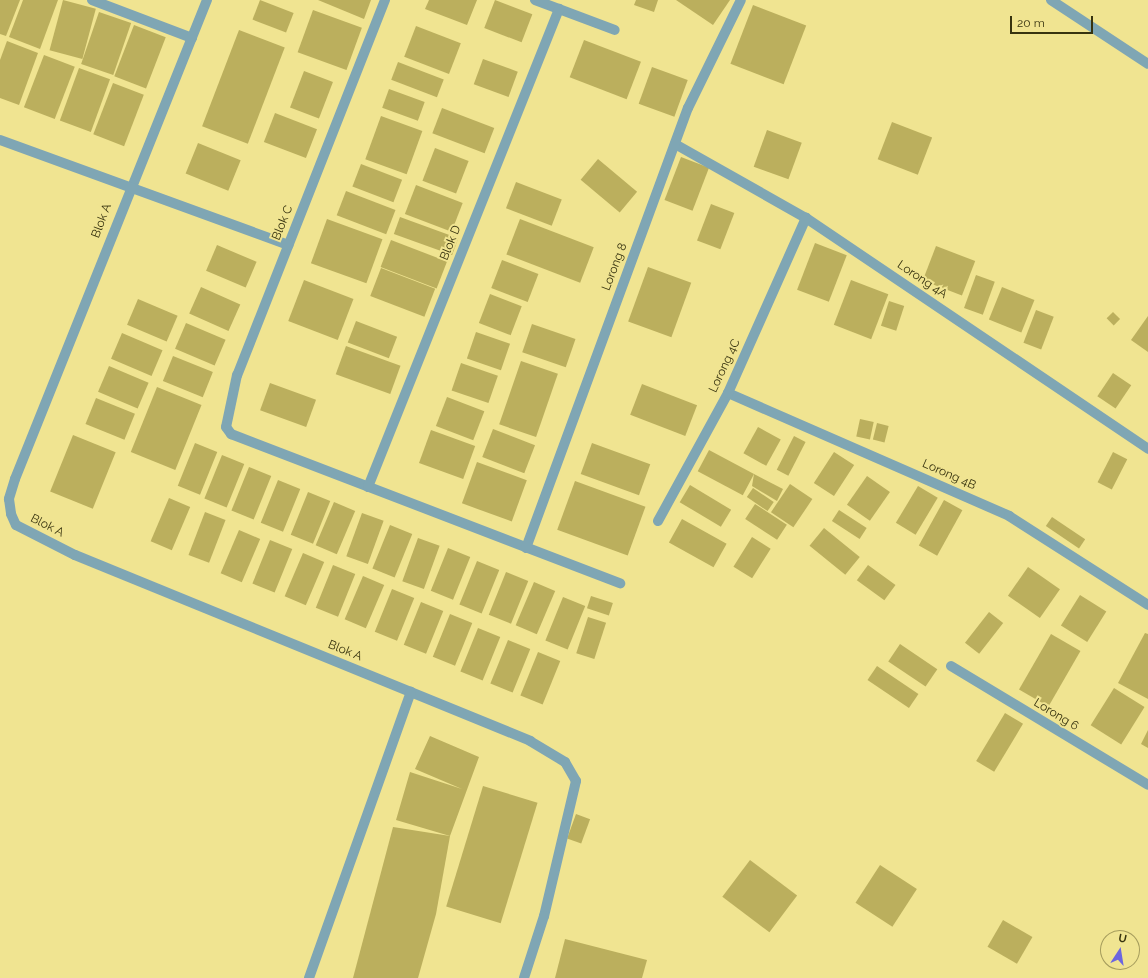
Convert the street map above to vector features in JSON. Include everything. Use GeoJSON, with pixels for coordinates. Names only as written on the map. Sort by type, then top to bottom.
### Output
{"type":"FeatureCollection","features":[{"type":"Feature","properties":{"kind":"street"},"geometry":{"type":"LineString","coordinates":[[92,0],[192,38]]}},
{"type":"Feature","properties":{"kind":"street","name":"Blok A"},"geometry":{"type":"LineString","coordinates":[[207,0],[130,187],[15,479],[9,499],[16,525],[75,555],[530,741],[565,762],[576,781],[544,916],[524,978]]}},
{"type":"Feature","properties":{"kind":"street","name":"Blok C"},"geometry":{"type":"LineString","coordinates":[[368,487],[230,434],[225,418],[237,375],[385,0]]}},
{"type":"Feature","properties":{"kind":"street"},"geometry":{"type":"LineString","coordinates":[[535,0],[615,30]]}},
{"type":"Feature","properties":{"kind":"street","name":"Lorong 8"},"geometry":{"type":"LineString","coordinates":[[526,548],[688,108],[741,0]]}},
{"type":"Feature","properties":{"kind":"street"},"geometry":{"type":"LineString","coordinates":[[1051,0],[1148,64]]}},
{"type":"Feature","properties":{"kind":"street","name":"Blok D"},"geometry":{"type":"LineString","coordinates":[[368,487],[559,9]]}},
{"type":"Feature","properties":{"kind":"street"},"geometry":{"type":"LineString","coordinates":[[0,140],[288,245]]}},
{"type":"Feature","properties":{"kind":"street","name":"Lorong 4A"},"geometry":{"type":"LineString","coordinates":[[675,144],[806,218],[1148,449]]}},
{"type":"Feature","properties":{"kind":"street","name":"Lorong 4C"},"geometry":{"type":"LineString","coordinates":[[658,521],[728,393],[806,218]]}},
{"type":"Feature","properties":{"kind":"street","name":"Lorong 4B"},"geometry":{"type":"LineString","coordinates":[[728,393],[1009,516],[1148,605]]}},
{"type":"Feature","properties":{"kind":"street"},"geometry":{"type":"LineString","coordinates":[[368,487],[526,548],[620,582]]}},
{"type":"Feature","properties":{"kind":"street","name":"Lorong 6"},"geometry":{"type":"LineString","coordinates":[[951,666],[1148,785]]}},
{"type":"Feature","properties":{"kind":"street"},"geometry":{"type":"LineString","coordinates":[[309,978],[411,692]]}},
{"type":"Feature","properties":{"kind":"building"},"geometry":{"type":"Polygon","coordinates":[[[0,0],[20,0],[6,36],[0,34],[0,0]]]}},
{"type":"Feature","properties":{"kind":"building"},"geometry":{"type":"Polygon","coordinates":[[[23,0],[58,0],[40,49],[9,37],[23,0]]]}},
{"type":"Feature","properties":{"kind":"building"},"geometry":{"type":"Polygon","coordinates":[[[63,0],[96,9],[82,59],[50,50],[63,0]]]}},
{"type":"Feature","properties":{"kind":"building"},"geometry":{"type":"Polygon","coordinates":[[[260,0],[294,13],[286,33],[252,20],[260,0]]]}},
{"type":"Feature","properties":{"kind":"building"},"geometry":{"type":"Polygon","coordinates":[[[318,0],[371,0],[364,19],[318,0]]]}},
{"type":"Feature","properties":{"kind":"building"},"geometry":{"type":"Polygon","coordinates":[[[429,0],[477,0],[467,25],[425,9],[429,0]]]}},
{"type":"Feature","properties":{"kind":"building"},"geometry":{"type":"Polygon","coordinates":[[[495,0],[532,14],[522,42],[484,28],[495,0]]]}},
{"type":"Feature","properties":{"kind":"building"},"geometry":{"type":"Polygon","coordinates":[[[636,0],[658,0],[654,12],[634,5],[636,0]]]}},
{"type":"Feature","properties":{"kind":"building"},"geometry":{"type":"Polygon","coordinates":[[[676,0],[730,0],[713,25],[676,0]]]}},
{"type":"Feature","properties":{"kind":"building"},"geometry":{"type":"Polygon","coordinates":[[[753,5],[806,25],[784,84],[730,64],[753,5]]]}},
{"type":"Feature","properties":{"kind":"building"},"geometry":{"type":"Polygon","coordinates":[[[313,10],[362,28],[346,70],[298,52],[313,10]]]}},
{"type":"Feature","properties":{"kind":"building"},"geometry":{"type":"Polygon","coordinates":[[[99,12],[131,23],[113,75],[81,64],[99,12]]]}},
{"type":"Feature","properties":{"kind":"building"},"geometry":{"type":"Polygon","coordinates":[[[134,25],[166,37],[146,89],[114,76],[134,25]]]}},
{"type":"Feature","properties":{"kind":"building"},"geometry":{"type":"Polygon","coordinates":[[[416,26],[461,43],[449,74],[404,57],[416,26]]]}},
{"type":"Feature","properties":{"kind":"building"},"geometry":{"type":"Polygon","coordinates":[[[239,30],[285,48],[248,144],[202,126],[239,30]]]}},
{"type":"Feature","properties":{"kind":"building"},"geometry":{"type":"Polygon","coordinates":[[[584,40],[641,62],[627,99],[570,77],[584,40]]]}},
{"type":"Feature","properties":{"kind":"building"},"geometry":{"type":"Polygon","coordinates":[[[7,41],[38,53],[19,105],[0,98],[0,60],[7,41]]]}},
{"type":"Feature","properties":{"kind":"building"},"geometry":{"type":"Polygon","coordinates":[[[44,55],[75,67],[55,119],[24,107],[44,55]]]}},
{"type":"Feature","properties":{"kind":"building"},"geometry":{"type":"Polygon","coordinates":[[[483,59],[518,72],[509,97],[474,84],[483,59]]]}},
{"type":"Feature","properties":{"kind":"building"},"geometry":{"type":"Polygon","coordinates":[[[398,62],[444,80],[437,97],[391,80],[398,62]]]}},
{"type":"Feature","properties":{"kind":"building"},"geometry":{"type":"Polygon","coordinates":[[[652,67],[688,80],[674,117],[639,104],[652,67]]]}},
{"type":"Feature","properties":{"kind":"building"},"geometry":{"type":"Polygon","coordinates":[[[79,68],[110,79],[91,132],[60,121],[79,68]]]}},
{"type":"Feature","properties":{"kind":"building"},"geometry":{"type":"Polygon","coordinates":[[[304,71],[333,82],[319,119],[290,107],[304,71]]]}},
{"type":"Feature","properties":{"kind":"building"},"geometry":{"type":"Polygon","coordinates":[[[113,83],[144,95],[124,146],[93,134],[113,83]]]}},
{"type":"Feature","properties":{"kind":"building"},"geometry":{"type":"Polygon","coordinates":[[[389,89],[425,102],[418,121],[382,108],[389,89]]]}},
{"type":"Feature","properties":{"kind":"building"},"geometry":{"type":"Polygon","coordinates":[[[442,108],[494,128],[485,153],[432,133],[442,108]]]}},
{"type":"Feature","properties":{"kind":"building"},"geometry":{"type":"Polygon","coordinates":[[[275,113],[317,129],[306,158],[264,142],[275,113]]]}},
{"type":"Feature","properties":{"kind":"building"},"geometry":{"type":"Polygon","coordinates":[[[381,116],[422,131],[407,174],[365,159],[381,116]]]}},
{"type":"Feature","properties":{"kind":"building"},"geometry":{"type":"Polygon","coordinates":[[[892,122],[932,137],[918,175],[878,159],[892,122]]]}},
{"type":"Feature","properties":{"kind":"building"},"geometry":{"type":"Polygon","coordinates":[[[767,130],[802,143],[788,179],[754,167],[767,130]]]}},
{"type":"Feature","properties":{"kind":"building"},"geometry":{"type":"Polygon","coordinates":[[[198,143],[241,160],[228,191],[186,174],[198,143]]]}},
{"type":"Feature","properties":{"kind":"building"},"geometry":{"type":"Polygon","coordinates":[[[435,148],[469,161],[456,194],[422,181],[435,148]]]}},
{"type":"Feature","properties":{"kind":"building"},"geometry":{"type":"Polygon","coordinates":[[[681,157],[709,168],[693,211],[665,200],[681,157]]]}},
{"type":"Feature","properties":{"kind":"building"},"geometry":{"type":"Polygon","coordinates":[[[598,159],[637,192],[620,212],[581,180],[598,159]]]}},
{"type":"Feature","properties":{"kind":"building"},"geometry":{"type":"Polygon","coordinates":[[[361,164],[402,180],[393,202],[352,186],[361,164]]]}},
{"type":"Feature","properties":{"kind":"building"},"geometry":{"type":"Polygon","coordinates":[[[516,182],[562,200],[552,226],[506,208],[516,182]]]}},
{"type":"Feature","properties":{"kind":"building"},"geometry":{"type":"Polygon","coordinates":[[[416,185],[463,203],[452,232],[405,214],[416,185]]]}},
{"type":"Feature","properties":{"kind":"building"},"geometry":{"type":"Polygon","coordinates":[[[346,191],[395,210],[386,234],[337,215],[346,191]]]}},
{"type":"Feature","properties":{"kind":"building"},"geometry":{"type":"Polygon","coordinates":[[[711,204],[734,213],[720,249],[697,240],[711,204]]]}},
{"type":"Feature","properties":{"kind":"building"},"geometry":{"type":"Polygon","coordinates":[[[400,217],[458,238],[452,255],[394,234],[400,217]]]}},
{"type":"Feature","properties":{"kind":"building"},"geometry":{"type":"Polygon","coordinates":[[[327,219],[382,239],[366,283],[311,263],[327,219]]]}},
{"type":"Feature","properties":{"kind":"building"},"geometry":{"type":"Polygon","coordinates":[[[520,219],[594,247],[580,283],[506,254],[520,219]]]}},
{"type":"Feature","properties":{"kind":"building"},"geometry":{"type":"Polygon","coordinates":[[[391,240],[447,262],[437,289],[381,267],[391,240]]]}},
{"type":"Feature","properties":{"kind":"building"},"geometry":{"type":"Polygon","coordinates":[[[815,243],[847,255],[829,302],[797,290],[815,243]]]}},
{"type":"Feature","properties":{"kind":"building"},"geometry":{"type":"Polygon","coordinates":[[[217,245],[257,262],[246,288],[206,271],[217,245]]]}},
{"type":"Feature","properties":{"kind":"building"},"geometry":{"type":"Polygon","coordinates":[[[936,246],[975,261],[962,296],[923,281],[936,246]]]}},
{"type":"Feature","properties":{"kind":"building"},"geometry":{"type":"Polygon","coordinates":[[[502,260],[538,274],[528,302],[491,288],[502,260]]]}},
{"type":"Feature","properties":{"kind":"building"},"geometry":{"type":"Polygon","coordinates":[[[648,267],[691,283],[671,337],[628,322],[648,267]]]}},
{"type":"Feature","properties":{"kind":"building"},"geometry":{"type":"Polygon","coordinates":[[[381,268],[435,289],[424,317],[370,296],[381,268]]]}},
{"type":"Feature","properties":{"kind":"building"},"geometry":{"type":"Polygon","coordinates":[[[976,275],[995,282],[983,315],[964,308],[976,275]]]}},
{"type":"Feature","properties":{"kind":"building"},"geometry":{"type":"Polygon","coordinates":[[[304,280],[353,299],[338,340],[288,321],[304,280]]]}},
{"type":"Feature","properties":{"kind":"building"},"geometry":{"type":"Polygon","coordinates":[[[851,280],[888,294],[871,339],[834,325],[851,280]]]}},
{"type":"Feature","properties":{"kind":"building"},"geometry":{"type":"Polygon","coordinates":[[[201,287],[240,304],[228,331],[189,313],[201,287]]]}},
{"type":"Feature","properties":{"kind":"building"},"geometry":{"type":"Polygon","coordinates":[[[1002,287],[1034,300],[1021,333],[989,319],[1002,287]]]}},
{"type":"Feature","properties":{"kind":"building"},"geometry":{"type":"Polygon","coordinates":[[[490,294],[522,306],[511,335],[479,323],[490,294]]]}},
{"type":"Feature","properties":{"kind":"building"},"geometry":{"type":"Polygon","coordinates":[[[138,299],[178,316],[167,342],[127,325],[138,299]]]}},
{"type":"Feature","properties":{"kind":"building"},"geometry":{"type":"Polygon","coordinates":[[[889,301],[904,306],[896,331],[881,326],[889,301]]]}},
{"type":"Feature","properties":{"kind":"building"},"geometry":{"type":"Polygon","coordinates":[[[1036,310],[1054,317],[1041,349],[1023,343],[1036,310]]]}},
{"type":"Feature","properties":{"kind":"building"},"geometry":{"type":"Polygon","coordinates":[[[1113,312],[1120,319],[1114,325],[1107,318],[1113,312]]]}},
{"type":"Feature","properties":{"kind":"building"},"geometry":{"type":"Polygon","coordinates":[[[1148,316],[1148,352],[1131,340],[1148,316]]]}},
{"type":"Feature","properties":{"kind":"building"},"geometry":{"type":"Polygon","coordinates":[[[356,321],[397,337],[389,358],[348,342],[356,321]]]}},
{"type":"Feature","properties":{"kind":"building"},"geometry":{"type":"Polygon","coordinates":[[[186,323],[226,340],[215,366],[175,349],[186,323]]]}},
{"type":"Feature","properties":{"kind":"building"},"geometry":{"type":"Polygon","coordinates":[[[532,324],[575,339],[566,367],[522,352],[532,324]]]}},
{"type":"Feature","properties":{"kind":"building"},"geometry":{"type":"Polygon","coordinates":[[[476,332],[510,344],[501,370],[467,358],[476,332]]]}},
{"type":"Feature","properties":{"kind":"building"},"geometry":{"type":"Polygon","coordinates":[[[122,333],[163,350],[152,376],[111,359],[122,333]]]}},
{"type":"Feature","properties":{"kind":"building"},"geometry":{"type":"Polygon","coordinates":[[[346,346],[401,366],[390,394],[336,374],[346,346]]]}},
{"type":"Feature","properties":{"kind":"building"},"geometry":{"type":"Polygon","coordinates":[[[173,356],[213,372],[203,397],[163,381],[173,356]]]}},
{"type":"Feature","properties":{"kind":"building"},"geometry":{"type":"Polygon","coordinates":[[[521,361],[558,374],[536,437],[499,424],[521,361]]]}},
{"type":"Feature","properties":{"kind":"building"},"geometry":{"type":"Polygon","coordinates":[[[461,363],[498,376],[488,403],[452,390],[461,363]]]}},
{"type":"Feature","properties":{"kind":"building"},"geometry":{"type":"Polygon","coordinates":[[[109,366],[149,383],[138,409],[98,392],[109,366]]]}},
{"type":"Feature","properties":{"kind":"building"},"geometry":{"type":"Polygon","coordinates":[[[1113,373],[1131,385],[1116,409],[1097,396],[1113,373]]]}},
{"type":"Feature","properties":{"kind":"building"},"geometry":{"type":"Polygon","coordinates":[[[270,383],[316,400],[306,427],[260,410],[270,383]]]}},
{"type":"Feature","properties":{"kind":"building"},"geometry":{"type":"Polygon","coordinates":[[[642,384],[697,405],[685,436],[630,415],[642,384]]]}},
{"type":"Feature","properties":{"kind":"building"},"geometry":{"type":"Polygon","coordinates":[[[157,387],[202,405],[175,470],[131,452],[157,387]]]}},
{"type":"Feature","properties":{"kind":"building"},"geometry":{"type":"Polygon","coordinates":[[[447,397],[484,411],[473,440],[436,426],[447,397]]]}},
{"type":"Feature","properties":{"kind":"building"},"geometry":{"type":"Polygon","coordinates":[[[96,398],[135,414],[124,440],[86,424],[96,398]]]}},
{"type":"Feature","properties":{"kind":"building"},"geometry":{"type":"Polygon","coordinates":[[[860,419],[874,422],[870,440],[856,437],[860,419]]]}},
{"type":"Feature","properties":{"kind":"building"},"geometry":{"type":"Polygon","coordinates":[[[877,423],[889,426],[885,442],[873,439],[877,423]]]}},
{"type":"Feature","properties":{"kind":"building"},"geometry":{"type":"Polygon","coordinates":[[[758,427],[781,440],[766,466],[743,453],[758,427]]]}},
{"type":"Feature","properties":{"kind":"building"},"geometry":{"type":"Polygon","coordinates":[[[493,429],[535,445],[524,473],[482,457],[493,429]]]}},
{"type":"Feature","properties":{"kind":"building"},"geometry":{"type":"Polygon","coordinates":[[[431,430],[475,446],[463,479],[419,463],[431,430]]]}},
{"type":"Feature","properties":{"kind":"building"},"geometry":{"type":"Polygon","coordinates":[[[73,435],[116,452],[93,509],[50,492],[73,435]]]}},
{"type":"Feature","properties":{"kind":"building"},"geometry":{"type":"Polygon","coordinates":[[[794,436],[806,442],[788,476],[777,470],[794,436]]]}},
{"type":"Feature","properties":{"kind":"building"},"geometry":{"type":"Polygon","coordinates":[[[195,443],[217,452],[200,495],[178,486],[195,443]]]}},
{"type":"Feature","properties":{"kind":"building"},"geometry":{"type":"Polygon","coordinates":[[[592,443],[650,464],[639,495],[581,474],[592,443]]]}},
{"type":"Feature","properties":{"kind":"building"},"geometry":{"type":"Polygon","coordinates":[[[709,450],[754,474],[743,495],[698,471],[709,450]]]}},
{"type":"Feature","properties":{"kind":"building"},"geometry":{"type":"Polygon","coordinates":[[[834,452],[854,465],[834,496],[814,483],[834,452]]]}},
{"type":"Feature","properties":{"kind":"building"},"geometry":{"type":"Polygon","coordinates":[[[1113,452],[1127,459],[1112,490],[1098,482],[1113,452]]]}},
{"type":"Feature","properties":{"kind":"building"},"geometry":{"type":"Polygon","coordinates":[[[222,455],[244,464],[227,508],[204,499],[222,455]]]}},
{"type":"Feature","properties":{"kind":"building"},"geometry":{"type":"Polygon","coordinates":[[[477,462],[527,480],[512,521],[462,503],[477,462]]]}},
{"type":"Feature","properties":{"kind":"building"},"geometry":{"type":"Polygon","coordinates":[[[249,467],[271,476],[254,520],[231,511],[249,467]]]}},
{"type":"Feature","properties":{"kind":"building"},"geometry":{"type":"Polygon","coordinates":[[[754,474],[783,489],[777,501],[752,486],[754,474]]]}},
{"type":"Feature","properties":{"kind":"building"},"geometry":{"type":"Polygon","coordinates":[[[867,476],[890,492],[870,521],[847,505],[867,476]]]}},
{"type":"Feature","properties":{"kind":"building"},"geometry":{"type":"Polygon","coordinates":[[[278,480],[300,489],[283,532],[261,523],[278,480]]]}},
{"type":"Feature","properties":{"kind":"building"},"geometry":{"type":"Polygon","coordinates":[[[575,481],[645,507],[628,556],[557,530],[575,481]]]}},
{"type":"Feature","properties":{"kind":"building"},"geometry":{"type":"Polygon","coordinates":[[[790,484],[812,499],[793,527],[771,512],[790,484]]]}},
{"type":"Feature","properties":{"kind":"building"},"geometry":{"type":"Polygon","coordinates":[[[690,485],[731,510],[721,527],[680,502],[690,485]]]}},
{"type":"Feature","properties":{"kind":"building"},"geometry":{"type":"Polygon","coordinates":[[[918,486],[938,498],[916,535],[896,523],[918,486]]]}},
{"type":"Feature","properties":{"kind":"building"},"geometry":{"type":"Polygon","coordinates":[[[753,488],[774,502],[768,511],[747,497],[753,488]]]}},
{"type":"Feature","properties":{"kind":"building"},"geometry":{"type":"Polygon","coordinates":[[[308,492],[330,501],[313,544],[291,535],[308,492]]]}},
{"type":"Feature","properties":{"kind":"building"},"geometry":{"type":"Polygon","coordinates":[[[169,498],[190,507],[172,550],[151,541],[169,498]]]}},
{"type":"Feature","properties":{"kind":"building"},"geometry":{"type":"Polygon","coordinates":[[[944,500],[962,510],[937,556],[919,545],[944,500]]]}},
{"type":"Feature","properties":{"kind":"building"},"geometry":{"type":"Polygon","coordinates":[[[334,502],[355,511],[337,554],[316,545],[334,502]]]}},
{"type":"Feature","properties":{"kind":"building"},"geometry":{"type":"Polygon","coordinates":[[[755,504],[787,525],[777,540],[745,519],[755,504]]]}},
{"type":"Feature","properties":{"kind":"building"},"geometry":{"type":"Polygon","coordinates":[[[839,510],[867,528],[860,539],[832,521],[839,510]]]}},
{"type":"Feature","properties":{"kind":"building"},"geometry":{"type":"Polygon","coordinates":[[[205,512],[226,520],[209,563],[189,555],[205,512]]]}},
{"type":"Feature","properties":{"kind":"building"},"geometry":{"type":"Polygon","coordinates":[[[362,513],[384,521],[368,564],[346,556],[362,513]]]}},
{"type":"Feature","properties":{"kind":"building"},"geometry":{"type":"Polygon","coordinates":[[[1052,517],[1085,539],[1079,548],[1046,526],[1052,517]]]}},
{"type":"Feature","properties":{"kind":"building"},"geometry":{"type":"Polygon","coordinates":[[[682,519],[727,544],[714,567],[669,543],[682,519]]]}},
{"type":"Feature","properties":{"kind":"building"},"geometry":{"type":"Polygon","coordinates":[[[390,525],[412,534],[395,578],[372,569],[390,525]]]}},
{"type":"Feature","properties":{"kind":"building"},"geometry":{"type":"Polygon","coordinates":[[[824,528],[860,557],[845,575],[810,546],[824,528]]]}},
{"type":"Feature","properties":{"kind":"building"},"geometry":{"type":"Polygon","coordinates":[[[239,530],[260,539],[242,582],[221,573],[239,530]]]}},
{"type":"Feature","properties":{"kind":"building"},"geometry":{"type":"Polygon","coordinates":[[[752,537],[771,549],[752,578],[733,567],[752,537]]]}},
{"type":"Feature","properties":{"kind":"building"},"geometry":{"type":"Polygon","coordinates":[[[418,538],[440,546],[424,589],[402,581],[418,538]]]}},
{"type":"Feature","properties":{"kind":"building"},"geometry":{"type":"Polygon","coordinates":[[[270,540],[292,549],[275,593],[252,584],[270,540]]]}},
{"type":"Feature","properties":{"kind":"building"},"geometry":{"type":"Polygon","coordinates":[[[448,548],[470,557],[453,600],[431,591],[448,548]]]}},
{"type":"Feature","properties":{"kind":"building"},"geometry":{"type":"Polygon","coordinates":[[[303,553],[324,562],[306,605],[285,596],[303,553]]]}},
{"type":"Feature","properties":{"kind":"building"},"geometry":{"type":"Polygon","coordinates":[[[477,561],[499,570],[482,614],[459,605],[477,561]]]}},
{"type":"Feature","properties":{"kind":"building"},"geometry":{"type":"Polygon","coordinates":[[[333,565],[355,574],[338,617],[316,608],[333,565]]]}},
{"type":"Feature","properties":{"kind":"building"},"geometry":{"type":"Polygon","coordinates":[[[868,565],[896,585],[884,600],[857,580],[868,565]]]}},
{"type":"Feature","properties":{"kind":"building"},"geometry":{"type":"Polygon","coordinates":[[[1028,567],[1060,589],[1040,618],[1008,596],[1028,567]]]}},
{"type":"Feature","properties":{"kind":"building"},"geometry":{"type":"Polygon","coordinates":[[[506,572],[528,581],[511,624],[489,615],[506,572]]]}},
{"type":"Feature","properties":{"kind":"building"},"geometry":{"type":"Polygon","coordinates":[[[363,576],[384,585],[366,628],[345,619],[363,576]]]}},
{"type":"Feature","properties":{"kind":"building"},"geometry":{"type":"Polygon","coordinates":[[[534,582],[555,591],[537,634],[516,625],[534,582]]]}},
{"type":"Feature","properties":{"kind":"building"},"geometry":{"type":"Polygon","coordinates":[[[392,589],[414,598],[397,641],[375,632],[392,589]]]}},
{"type":"Feature","properties":{"kind":"building"},"geometry":{"type":"Polygon","coordinates":[[[1080,595],[1106,611],[1087,642],[1061,626],[1080,595]]]}},
{"type":"Feature","properties":{"kind":"building"},"geometry":{"type":"Polygon","coordinates":[[[591,596],[613,603],[609,615],[587,608],[591,596]]]}},
{"type":"Feature","properties":{"kind":"building"},"geometry":{"type":"Polygon","coordinates":[[[563,597],[585,606],[568,650],[545,641],[563,597]]]}},
{"type":"Feature","properties":{"kind":"building"},"geometry":{"type":"Polygon","coordinates":[[[421,602],[443,611],[426,654],[404,645],[421,602]]]}},
{"type":"Feature","properties":{"kind":"building"},"geometry":{"type":"Polygon","coordinates":[[[989,612],[1003,623],[979,654],[965,643],[989,612]]]}},
{"type":"Feature","properties":{"kind":"building"},"geometry":{"type":"Polygon","coordinates":[[[450,614],[472,623],[455,666],[433,657],[450,614]]]}},
{"type":"Feature","properties":{"kind":"building"},"geometry":{"type":"Polygon","coordinates":[[[588,617],[606,623],[594,659],[576,653],[588,617]]]}},
{"type":"Feature","properties":{"kind":"building"},"geometry":{"type":"Polygon","coordinates":[[[478,628],[500,637],[483,681],[460,672],[478,628]]]}},
{"type":"Feature","properties":{"kind":"building"},"geometry":{"type":"Polygon","coordinates":[[[1145,633],[1148,634],[1148,699],[1118,683],[1145,633]]]}},
{"type":"Feature","properties":{"kind":"building"},"geometry":{"type":"Polygon","coordinates":[[[1051,634],[1080,651],[1048,706],[1019,689],[1051,634]]]}},
{"type":"Feature","properties":{"kind":"building"},"geometry":{"type":"Polygon","coordinates":[[[508,640],[530,649],[513,693],[490,684],[508,640]]]}},
{"type":"Feature","properties":{"kind":"building"},"geometry":{"type":"Polygon","coordinates":[[[900,644],[937,669],[926,687],[888,661],[900,644]]]}},
{"type":"Feature","properties":{"kind":"building"},"geometry":{"type":"Polygon","coordinates":[[[538,652],[560,661],[543,705],[520,696],[538,652]]]}},
{"type":"Feature","properties":{"kind":"building"},"geometry":{"type":"Polygon","coordinates":[[[877,666],[918,694],[909,708],[867,680],[877,666]]]}},
{"type":"Feature","properties":{"kind":"building"},"geometry":{"type":"Polygon","coordinates":[[[1114,688],[1145,707],[1121,744],[1091,725],[1114,688]]]}},
{"type":"Feature","properties":{"kind":"building"},"geometry":{"type":"Polygon","coordinates":[[[1005,713],[1023,724],[994,772],[976,761],[1005,713]]]}},
{"type":"Feature","properties":{"kind":"building"},"geometry":{"type":"Polygon","coordinates":[[[1148,730],[1148,748],[1141,744],[1148,730]]]}},
{"type":"Feature","properties":{"kind":"building"},"geometry":{"type":"Polygon","coordinates":[[[430,736],[479,757],[450,836],[396,820],[410,772],[462,789],[415,769],[430,736]]]}},
{"type":"Feature","properties":{"kind":"building"},"geometry":{"type":"Polygon","coordinates":[[[483,786],[538,803],[501,923],[446,906],[483,786]]]}},
{"type":"Feature","properties":{"kind":"building"},"geometry":{"type":"Polygon","coordinates":[[[576,814],[590,819],[581,844],[567,838],[576,814]]]}},
{"type":"Feature","properties":{"kind":"building"},"geometry":{"type":"Polygon","coordinates":[[[393,827],[450,836],[436,914],[418,978],[353,978],[393,827]]]}},
{"type":"Feature","properties":{"kind":"building"},"geometry":{"type":"Polygon","coordinates":[[[750,860],[797,896],[769,932],[722,897],[750,860]]]}},
{"type":"Feature","properties":{"kind":"building"},"geometry":{"type":"Polygon","coordinates":[[[880,865],[917,889],[892,927],[855,903],[880,865]]]}},
{"type":"Feature","properties":{"kind":"building"},"geometry":{"type":"Polygon","coordinates":[[[1003,920],[1032,937],[1017,964],[988,947],[1003,920]]]}},
{"type":"Feature","properties":{"kind":"building"},"geometry":{"type":"Polygon","coordinates":[[[565,939],[647,960],[642,978],[555,978],[565,939]]]}}]}
